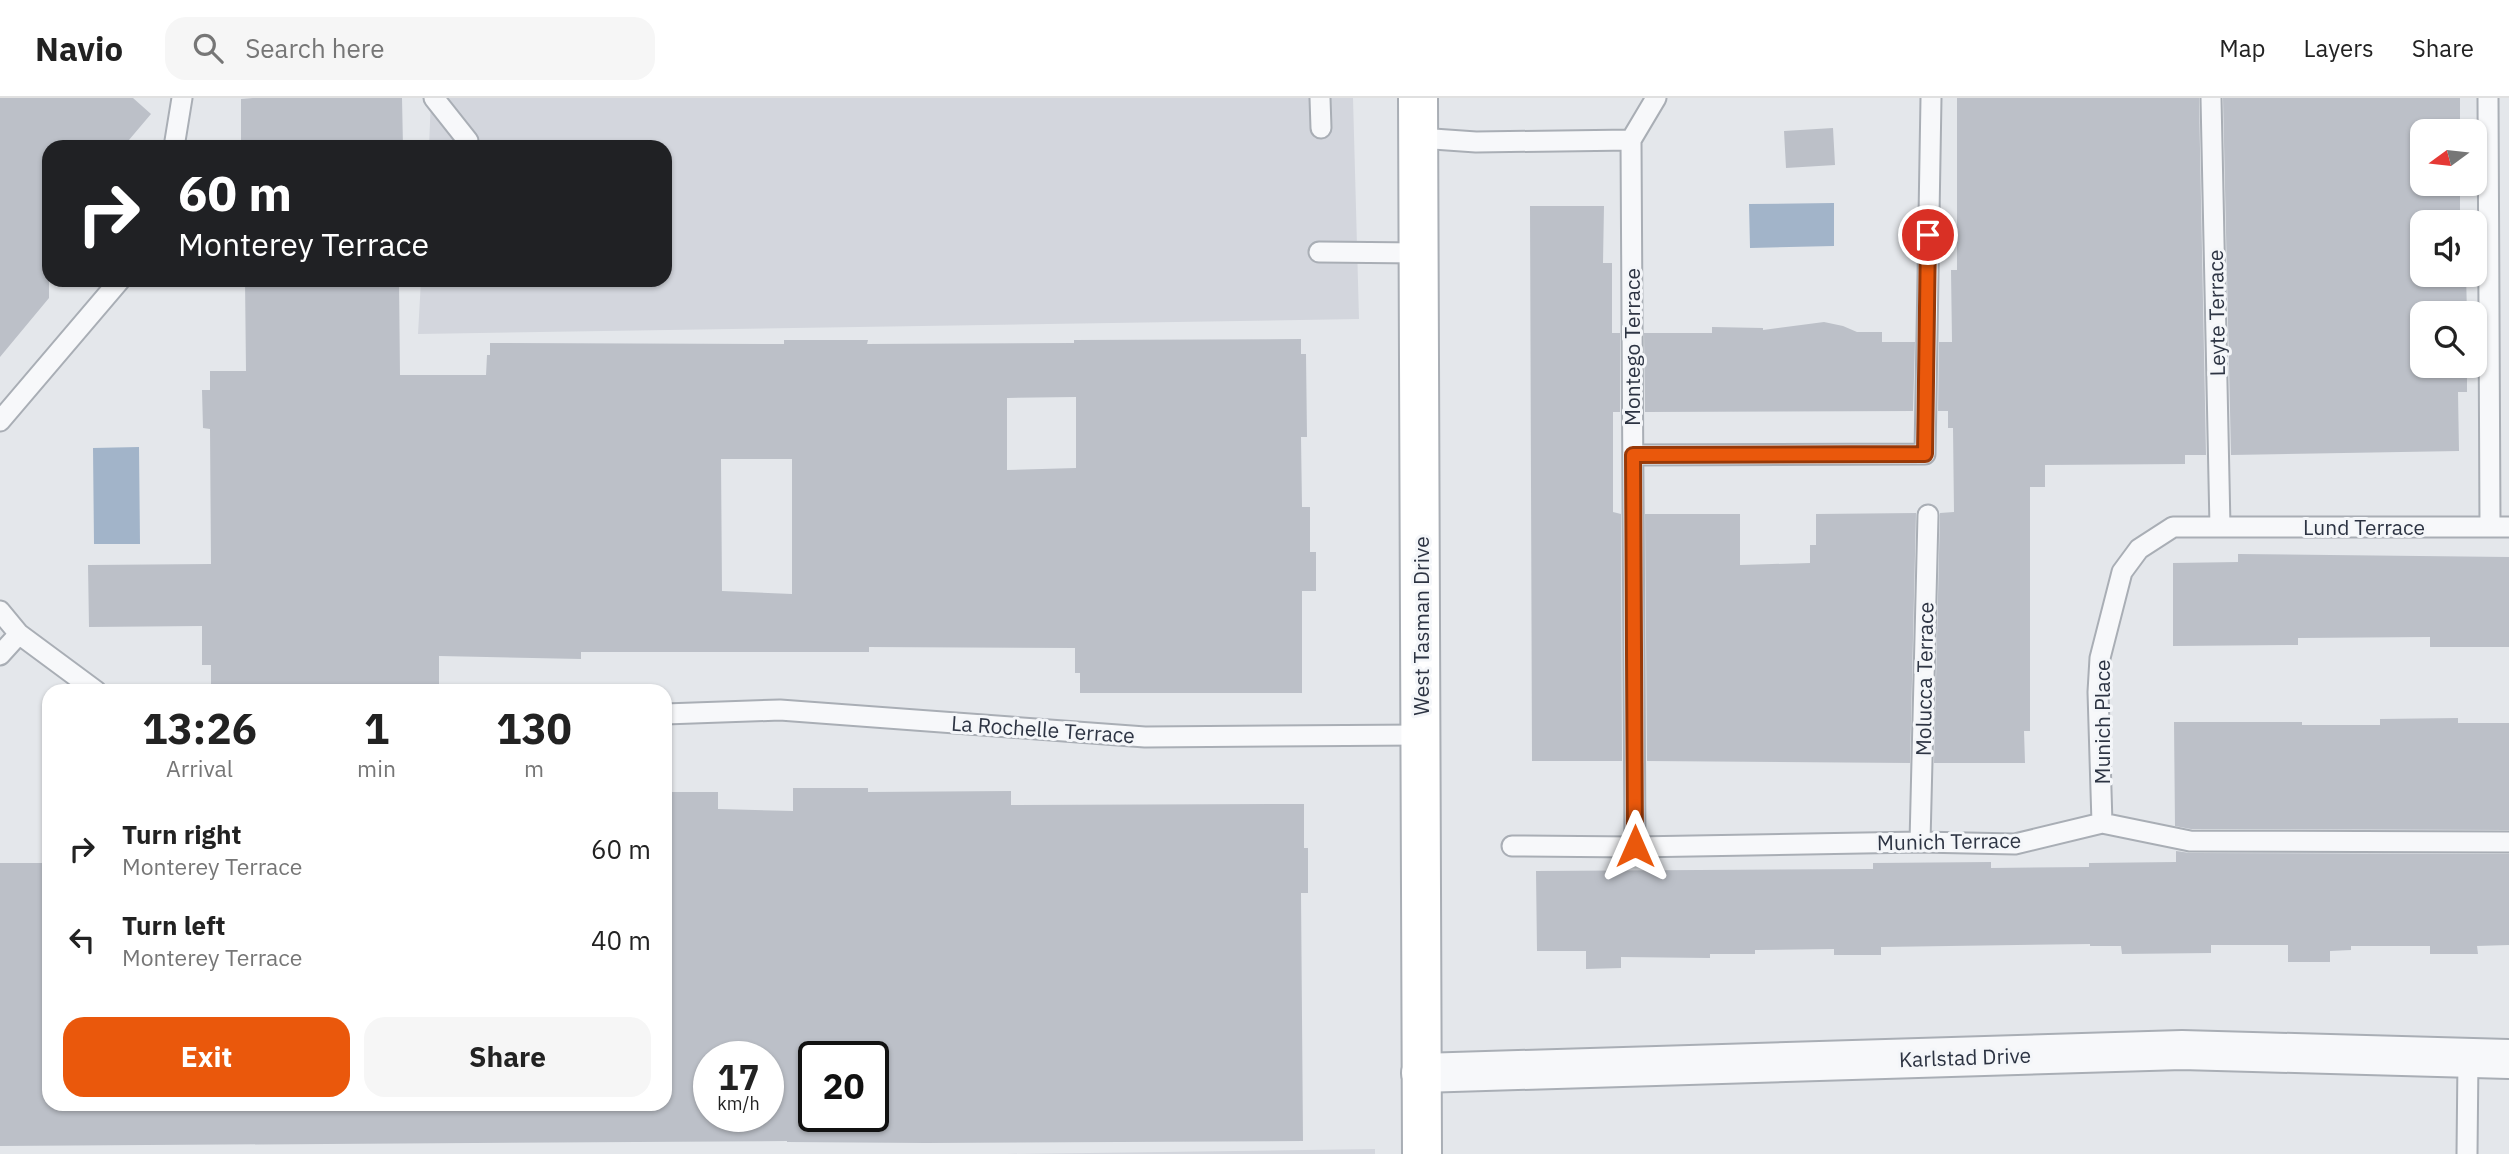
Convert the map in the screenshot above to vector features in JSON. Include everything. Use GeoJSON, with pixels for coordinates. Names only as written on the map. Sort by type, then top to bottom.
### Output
{"type":"FeatureCollection","features":[{"type":"Feature","properties":{"kind":"street","name":"West Tasman Drive"},"geometry":{"type":"LineString","coordinates":[[1418,98],[1422,1154]]}},
{"type":"Feature","properties":{"kind":"street","name":"Karlstad Drive"},"geometry":{"type":"LineString","coordinates":[[1421,1073],[2182,1051],[2509,1059]]}},
{"type":"Feature","properties":{"kind":"lane"},"geometry":{"type":"LineString","coordinates":[[175,140],[182,98]]}},
{"type":"Feature","properties":{"kind":"lane"},"geometry":{"type":"LineString","coordinates":[[434,98],[467,140]]}},
{"type":"Feature","properties":{"kind":"lane"},"geometry":{"type":"LineString","coordinates":[[1320,98],[1321,128]]}},
{"type":"Feature","properties":{"kind":"lane"},"geometry":{"type":"LineString","coordinates":[[1419,138],[1476,142],[1631,141],[1656,98]]}},
{"type":"Feature","properties":{"kind":"lane"},"geometry":{"type":"LineString","coordinates":[[1633,455],[1925,454],[1931,98]]}},
{"type":"Feature","properties":{"kind":"lane","name":"Leyte Terrace"},"geometry":{"type":"LineString","coordinates":[[2211,98],[2220,527]]}},
{"type":"Feature","properties":{"kind":"lane"},"geometry":{"type":"LineString","coordinates":[[2488,98],[2499,527]]}},
{"type":"Feature","properties":{"kind":"lane","name":"Montego Terrace"},"geometry":{"type":"LineString","coordinates":[[1631,141],[1635,846]]}},
{"type":"Feature","properties":{"kind":"lane"},"geometry":{"type":"LineString","coordinates":[[1319,252],[1419,253]]}},
{"type":"Feature","properties":{"kind":"lane"},"geometry":{"type":"LineString","coordinates":[[0,421],[114,287]]}},
{"type":"Feature","properties":{"kind":"lane","name":"Molucca Terrace"},"geometry":{"type":"LineString","coordinates":[[1920,842],[1928,515]]}},
{"type":"Feature","properties":{"kind":"lane","name":"Munich Place"},"geometry":{"type":"LineString","coordinates":[[2102,823],[2098,692],[2101,658],[2122,572],[2139,549],[2173,527],[2220,527]]}},
{"type":"Feature","properties":{"kind":"lane","name":"Lund Terrace"},"geometry":{"type":"LineString","coordinates":[[2220,527],[2499,527]]}},
{"type":"Feature","properties":{"kind":"lane"},"geometry":{"type":"LineString","coordinates":[[0,611],[19,634],[87,684]]}},
{"type":"Feature","properties":{"kind":"lane"},"geometry":{"type":"LineString","coordinates":[[0,655],[19,634]]}},
{"type":"Feature","properties":{"kind":"lane","name":"La Rochelle Terrace"},"geometry":{"type":"LineString","coordinates":[[672,714],[780,710],[1145,737],[1421,735]]}},
{"type":"Feature","properties":{"kind":"lane","name":"Munich Terrace"},"geometry":{"type":"LineString","coordinates":[[1512,846],[1920,842],[2015,844],[2102,823],[2190,841],[2509,842]]}},
{"type":"Feature","properties":{"kind":"lane"},"geometry":{"type":"LineString","coordinates":[[2468,1058],[2468,1154]]}},
{"type":"Feature","properties":{"kind":"shaded area"},"geometry":{"type":"Polygon","coordinates":[[[431,98],[1353,98],[1359,319],[418,334],[421,287],[672,287],[672,140],[429,140],[431,98]]]}},
{"type":"Feature","properties":{"kind":"shaded area"},"geometry":{"type":"Polygon","coordinates":[[[1375,1149],[1375,1154],[1007,1154],[1375,1149]]]}},
{"type":"Feature","properties":{"kind":"water"},"geometry":{"type":"Polygon","coordinates":[[[1834,203],[1834,246],[1750,248],[1749,204],[1834,203]]]}},
{"type":"Feature","properties":{"kind":"water"},"geometry":{"type":"Polygon","coordinates":[[[139,447],[140,544],[94,544],[93,448],[139,447]]]}},
{"type":"Feature","properties":{"kind":"building"},"geometry":{"type":"Polygon","coordinates":[[[0,98],[133,98],[151,114],[129,140],[42,140],[42,287],[49,287],[49,298],[0,357],[0,98]]]}},
{"type":"Feature","properties":{"kind":"building"},"geometry":{"type":"Polygon","coordinates":[[[402,98],[403,140],[241,140],[241,99],[402,98]]]}},
{"type":"Feature","properties":{"kind":"building"},"geometry":{"type":"Polygon","coordinates":[[[1957,98],[2199,98],[2206,455],[2185,455],[2185,464],[2045,465],[2045,487],[2030,487],[2030,731],[2024,731],[2025,763],[1934,763],[1940,513],[1954,512],[1953,428],[1948,428],[1948,411],[1938,411],[1939,342],[1952,342],[1951,270],[1957,270],[1957,98]]]}},
{"type":"Feature","properties":{"kind":"building"},"geometry":{"type":"Polygon","coordinates":[[[2223,98],[2460,98],[2460,119],[2410,119],[2410,196],[2460,196],[2460,210],[2410,210],[2410,287],[2466,287],[2467,301],[2410,301],[2410,378],[2467,378],[2467,392],[2458,392],[2459,451],[2231,455],[2223,98]]]}},
{"type":"Feature","properties":{"kind":"building"},"geometry":{"type":"Polygon","coordinates":[[[1833,128],[1835,165],[1786,168],[1784,131],[1833,128]]]}},
{"type":"Feature","properties":{"kind":"building"},"geometry":{"type":"Polygon","coordinates":[[[1530,206],[1604,206],[1603,263],[1612,263],[1612,333],[1620,333],[1620,412],[1613,412],[1613,512],[1621,514],[1622,761],[1532,761],[1530,206]]]}},
{"type":"Feature","properties":{"kind":"building"},"geometry":{"type":"Polygon","coordinates":[[[245,287],[399,287],[400,375],[486,375],[490,343],[784,344],[784,340],[868,340],[867,344],[1074,343],[1074,340],[1301,339],[1301,354],[1306,354],[1307,437],[1301,437],[1302,507],[1310,507],[1310,552],[1316,552],[1316,591],[1302,591],[1302,693],[1080,693],[1080,673],[1075,673],[1075,648],[869,647],[869,652],[581,652],[581,659],[439,656],[439,684],[211,684],[211,665],[202,665],[202,626],[89,627],[88,565],[211,564],[210,429],[203,428],[202,390],[210,390],[210,371],[246,371],[245,287]],[[1076,397],[1007,398],[1007,470],[1076,468],[1076,397]],[[721,459],[722,591],[792,594],[792,459],[721,459]]]}},
{"type":"Feature","properties":{"kind":"building"},"geometry":{"type":"Polygon","coordinates":[[[1824,322],[1857,332],[1882,332],[1882,342],[1915,342],[1913,411],[1645,412],[1644,333],[1712,333],[1712,327],[1763,330],[1824,322]]]}},
{"type":"Feature","properties":{"kind":"building"},"geometry":{"type":"Polygon","coordinates":[[[1916,513],[1910,763],[1647,761],[1645,514],[1740,514],[1740,565],[1810,563],[1810,545],[1816,545],[1816,514],[1916,513]]]}},
{"type":"Feature","properties":{"kind":"building"},"geometry":{"type":"Polygon","coordinates":[[[2238,554],[2509,557],[2509,647],[2430,647],[2430,637],[2298,638],[2298,645],[2173,646],[2173,563],[2238,562],[2238,554]]]}},
{"type":"Feature","properties":{"kind":"building"},"geometry":{"type":"Polygon","coordinates":[[[2458,718],[2458,723],[2509,723],[2509,830],[2191,829],[2175,826],[2174,722],[2380,725],[2380,719],[2458,718]]]}},
{"type":"Feature","properties":{"kind":"building"},"geometry":{"type":"Polygon","coordinates":[[[793,788],[868,788],[868,792],[1011,791],[1011,805],[1304,804],[1308,893],[1301,893],[1303,1141],[0,1146],[0,863],[42,863],[42,1111],[672,1111],[672,792],[718,792],[718,809],[793,811],[793,788]]]}},
{"type":"Feature","properties":{"kind":"building"},"geometry":{"type":"Polygon","coordinates":[[[2176,851],[2509,854],[2509,945],[2477,946],[2478,954],[2430,954],[2430,946],[2351,946],[2351,950],[2330,951],[2330,962],[2288,962],[2288,945],[2211,945],[2211,953],[2122,954],[2121,946],[2090,944],[1881,947],[1881,955],[1834,955],[1834,949],[1755,950],[1755,954],[1710,954],[1710,958],[1621,957],[1621,968],[1586,969],[1586,951],[1537,951],[1536,871],[1873,869],[1873,863],[1991,862],[1991,868],[2089,867],[2089,863],[2176,862],[2176,851]]]}},
{"type":"Feature","properties":{"kind":"route"},"geometry":{"type":"LineString","coordinates":[[1635,846],[1633,455],[1925,454],[1928,235]]}}]}
